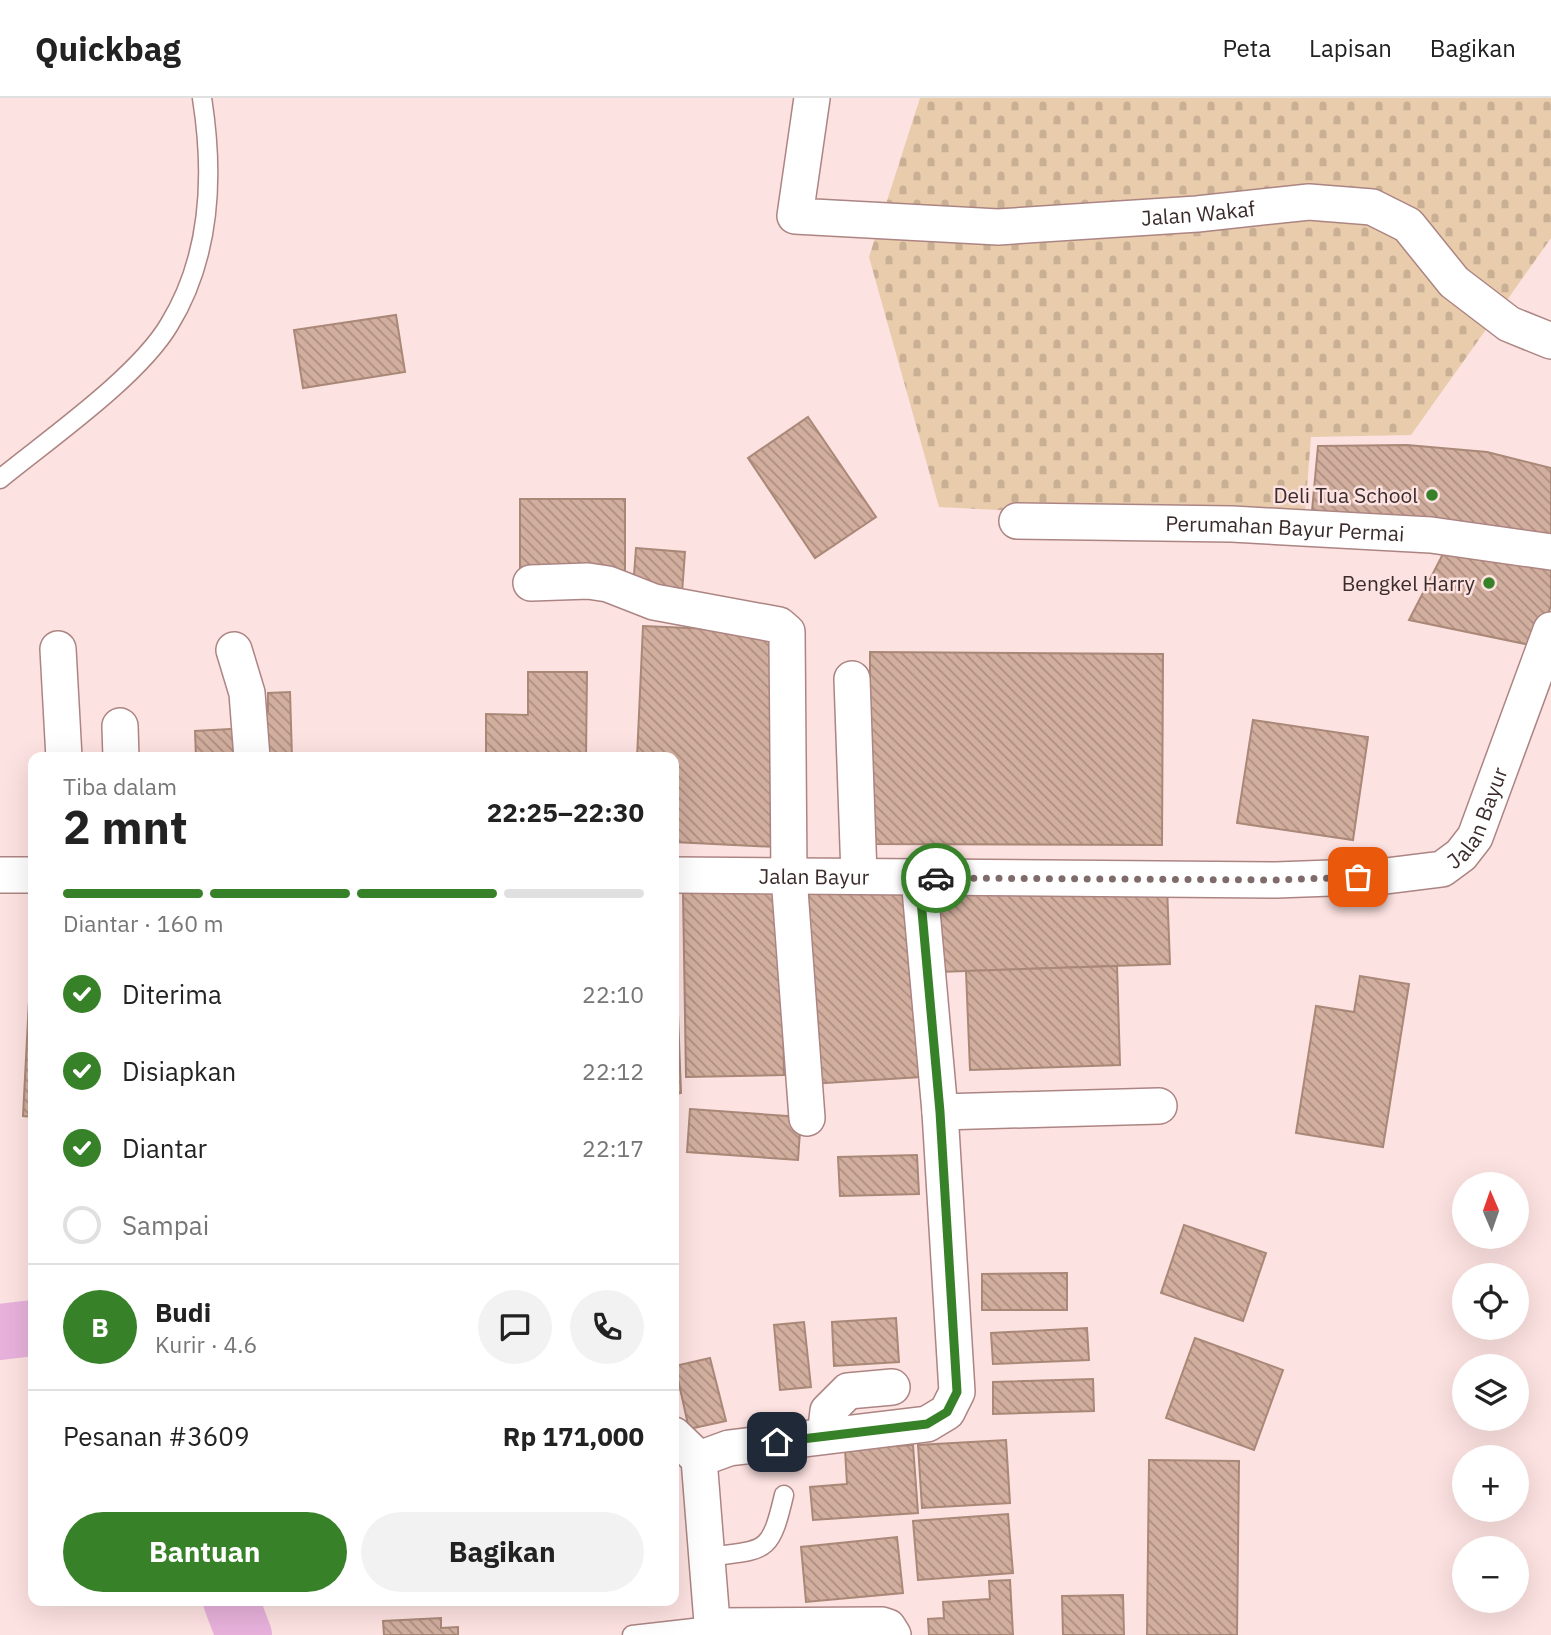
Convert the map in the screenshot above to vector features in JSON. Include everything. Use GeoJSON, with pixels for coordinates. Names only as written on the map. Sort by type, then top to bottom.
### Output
{"type":"FeatureCollection","features":[{"type":"Feature","properties":{"kind":"street","name":"Jalan Wakaf"},"geometry":{"type":"LineString","coordinates":[[811,98],[795,216],[998,227],[1197,214],[1309,202],[1372,207],[1408,225],[1454,282],[1509,324],[1551,341]]}},
{"type":"Feature","properties":{"kind":"street","name":"Perumahan Bayur Permai"},"geometry":{"type":"LineString","coordinates":[[1017,521],[1232,524],[1417,534],[1551,552]]}},
{"type":"Feature","properties":{"kind":"street"},"geometry":{"type":"LineString","coordinates":[[531,583],[588,581],[608,584],[654,601],[784,628],[787,632],[789,877],[807,1118]]}},
{"type":"Feature","properties":{"kind":"street","name":"Jalan Bayur"},"geometry":{"type":"LineString","coordinates":[[679,875],[1276,880],[1386,876],[1442,869],[1461,855],[1475,837],[1551,630]]}},
{"type":"Feature","properties":{"kind":"street"},"geometry":{"type":"LineString","coordinates":[[58,649],[64,752]]}},
{"type":"Feature","properties":{"kind":"street"},"geometry":{"type":"LineString","coordinates":[[234,650],[247,693],[252,752]]}},
{"type":"Feature","properties":{"kind":"street"},"geometry":{"type":"LineString","coordinates":[[852,679],[859,875]]}},
{"type":"Feature","properties":{"kind":"street"},"geometry":{"type":"LineString","coordinates":[[0,876],[28,875]]}},
{"type":"Feature","properties":{"kind":"street"},"geometry":{"type":"LineString","coordinates":[[699,1459],[729,1448],[927,1424],[947,1412],[953,1404],[957,1392],[940,1112],[919,878]]}},
{"type":"Feature","properties":{"kind":"street"},"geometry":{"type":"LineString","coordinates":[[940,1112],[1159,1106]]}},
{"type":"Feature","properties":{"kind":"street"},"geometry":{"type":"LineString","coordinates":[[825,1436],[828,1411],[848,1391],[892,1387]]}},
{"type":"Feature","properties":{"kind":"street"},"geometry":{"type":"LineString","coordinates":[[679,1440],[699,1459],[709,1558],[712,1630],[882,1625],[888,1627],[892,1635]]}},
{"type":"Feature","properties":{"kind":"lane"},"geometry":{"type":"LineString","coordinates":[[0,479],[135,366],[169,326],[200,257],[209,185],[202,98]]}},
{"type":"Feature","properties":{"kind":"lane"},"geometry":{"type":"LineString","coordinates":[[709,1558],[761,1550],[773,1538],[784,1495]]}},
{"type":"Feature","properties":{"kind":"lane"},"geometry":{"type":"LineString","coordinates":[[632,1635],[712,1630]]}},
{"type":"Feature","properties":{"kind":"green space"},"geometry":{"type":"Polygon","coordinates":[[[920,98],[1551,98],[1551,238],[1411,435],[1311,437],[1304,525],[939,507],[869,257],[920,98]]]}},
{"type":"Feature","properties":{"kind":"building"},"geometry":{"type":"Polygon","coordinates":[[[396,315],[405,372],[303,388],[294,330],[396,315]]]}},
{"type":"Feature","properties":{"kind":"building"},"geometry":{"type":"Polygon","coordinates":[[[808,417],[876,517],[815,558],[748,458],[808,417]]]}},
{"type":"Feature","properties":{"kind":"building","name":"Deli Tua School"},"geometry":{"type":"Polygon","coordinates":[[[1407,445],[1487,452],[1551,468],[1551,546],[1311,522],[1318,446],[1407,445]]]}},
{"type":"Feature","properties":{"kind":"building"},"geometry":{"type":"Polygon","coordinates":[[[520,499],[625,499],[625,576],[520,576],[520,499]]]}},
{"type":"Feature","properties":{"kind":"building"},"geometry":{"type":"Polygon","coordinates":[[[636,548],[685,552],[682,593],[633,589],[636,548]]]}},
{"type":"Feature","properties":{"kind":"building","name":"Bengkel Harry"},"geometry":{"type":"Polygon","coordinates":[[[1446,548],[1551,559],[1551,606],[1535,646],[1409,620],[1446,548]]]}},
{"type":"Feature","properties":{"kind":"building"},"geometry":{"type":"Polygon","coordinates":[[[643,626],[784,632],[775,847],[679,842],[679,752],[637,752],[643,626]]]}},
{"type":"Feature","properties":{"kind":"building"},"geometry":{"type":"Polygon","coordinates":[[[870,652],[1163,654],[1162,845],[870,844],[870,652]]]}},
{"type":"Feature","properties":{"kind":"building"},"geometry":{"type":"Polygon","coordinates":[[[528,672],[587,672],[586,752],[486,752],[486,714],[528,715],[528,672]]]}},
{"type":"Feature","properties":{"kind":"building"},"geometry":{"type":"Polygon","coordinates":[[[290,692],[292,752],[260,752],[258,711],[268,711],[268,693],[290,692]]]}},
{"type":"Feature","properties":{"kind":"building"},"geometry":{"type":"Polygon","coordinates":[[[1253,720],[1368,737],[1353,840],[1237,823],[1253,720]]]}},
{"type":"Feature","properties":{"kind":"building"},"geometry":{"type":"Polygon","coordinates":[[[248,728],[249,752],[196,752],[195,731],[248,728]]]}},
{"type":"Feature","properties":{"kind":"building"},"geometry":{"type":"Polygon","coordinates":[[[909,886],[921,1077],[810,1084],[797,893],[909,886]]]}},
{"type":"Feature","properties":{"kind":"building"},"geometry":{"type":"Polygon","coordinates":[[[1167,886],[1170,964],[938,972],[935,894],[1167,886]]]}},
{"type":"Feature","properties":{"kind":"building"},"geometry":{"type":"Polygon","coordinates":[[[781,891],[784,1075],[686,1077],[683,893],[781,891]]]}},
{"type":"Feature","properties":{"kind":"building"},"geometry":{"type":"Polygon","coordinates":[[[1117,966],[1120,1065],[970,1070],[966,971],[1117,966]]]}},
{"type":"Feature","properties":{"kind":"building"},"geometry":{"type":"Polygon","coordinates":[[[1360,976],[1409,984],[1383,1147],[1296,1133],[1316,1006],[1354,1012],[1360,976]]]}},
{"type":"Feature","properties":{"kind":"building"},"geometry":{"type":"Polygon","coordinates":[[[28,1020],[28,1116],[23,1116],[28,1020]]]}},
{"type":"Feature","properties":{"kind":"building"},"geometry":{"type":"Polygon","coordinates":[[[679,1040],[681,1093],[679,1093],[679,1040]]]}},
{"type":"Feature","properties":{"kind":"building"},"geometry":{"type":"Polygon","coordinates":[[[690,1109],[801,1117],[798,1160],[687,1152],[690,1109]]]}},
{"type":"Feature","properties":{"kind":"building"},"geometry":{"type":"Polygon","coordinates":[[[917,1155],[919,1194],[840,1196],[838,1157],[917,1155]]]}},
{"type":"Feature","properties":{"kind":"building"},"geometry":{"type":"Polygon","coordinates":[[[1184,1225],[1266,1253],[1243,1321],[1161,1293],[1184,1225]]]}},
{"type":"Feature","properties":{"kind":"building"},"geometry":{"type":"Polygon","coordinates":[[[1067,1273],[1067,1310],[982,1310],[982,1274],[1067,1273]]]}},
{"type":"Feature","properties":{"kind":"building"},"geometry":{"type":"Polygon","coordinates":[[[896,1318],[899,1362],[834,1366],[832,1322],[896,1318]]]}},
{"type":"Feature","properties":{"kind":"building"},"geometry":{"type":"Polygon","coordinates":[[[804,1322],[811,1387],[780,1390],[774,1325],[804,1322]]]}},
{"type":"Feature","properties":{"kind":"building"},"geometry":{"type":"Polygon","coordinates":[[[1087,1328],[1089,1360],[993,1364],[991,1333],[1087,1328]]]}},
{"type":"Feature","properties":{"kind":"building"},"geometry":{"type":"Polygon","coordinates":[[[1195,1338],[1283,1370],[1254,1450],[1166,1418],[1195,1338]]]}},
{"type":"Feature","properties":{"kind":"building"},"geometry":{"type":"Polygon","coordinates":[[[710,1358],[726,1421],[689,1429],[679,1384],[679,1365],[710,1358]]]}},
{"type":"Feature","properties":{"kind":"building"},"geometry":{"type":"Polygon","coordinates":[[[1093,1379],[1094,1411],[993,1414],[993,1382],[1093,1379]]]}},
{"type":"Feature","properties":{"kind":"building"},"geometry":{"type":"Polygon","coordinates":[[[1006,1440],[1010,1503],[922,1508],[918,1445],[1006,1440]]]}},
{"type":"Feature","properties":{"kind":"building"},"geometry":{"type":"Polygon","coordinates":[[[913,1445],[918,1513],[813,1520],[810,1487],[847,1484],[845,1449],[913,1445]]]}},
{"type":"Feature","properties":{"kind":"building"},"geometry":{"type":"Polygon","coordinates":[[[1149,1460],[1239,1461],[1237,1635],[1147,1635],[1149,1460]]]}},
{"type":"Feature","properties":{"kind":"building"},"geometry":{"type":"Polygon","coordinates":[[[1008,1514],[1013,1573],[918,1580],[913,1521],[1008,1514]]]}},
{"type":"Feature","properties":{"kind":"building"},"geometry":{"type":"Polygon","coordinates":[[[897,1537],[903,1593],[806,1602],[801,1547],[897,1537]]]}},
{"type":"Feature","properties":{"kind":"building"},"geometry":{"type":"Polygon","coordinates":[[[1010,1580],[1013,1635],[929,1635],[928,1619],[944,1618],[943,1602],[990,1599],[989,1581],[1010,1580]]]}},
{"type":"Feature","properties":{"kind":"building"},"geometry":{"type":"Polygon","coordinates":[[[1123,1595],[1124,1635],[1063,1635],[1062,1596],[1123,1595]]]}},
{"type":"Feature","properties":{"kind":"building"},"geometry":{"type":"Polygon","coordinates":[[[441,1618],[441,1628],[458,1627],[458,1635],[384,1635],[383,1621],[441,1618]]]}},
{"type":"Feature","properties":{"kind":"waterway"},"geometry":{"type":"LineString","coordinates":[[0,1332],[28,1329]]}},
{"type":"Feature","properties":{"kind":"waterway"},"geometry":{"type":"LineString","coordinates":[[233,1606],[244,1635]]}},
{"type":"Feature","properties":{"kind":"way so far"},"geometry":{"type":"LineString","coordinates":[[936,878],[1276,880],[1358,877]]}},
{"type":"Feature","properties":{"kind":"place","name":"Deli Tua School"},"geometry":{"type":"Point","coordinates":[1432,495]}},
{"type":"Feature","properties":{"kind":"place","name":"Bengkel Harry"},"geometry":{"type":"Point","coordinates":[1489,583]}},
{"type":"Feature","properties":{"kind":"route"},"geometry":{"type":"LineString","coordinates":[[777,1442],[927,1424],[947,1412],[957,1392],[940,1112],[919,878],[936,878]]}}]}
